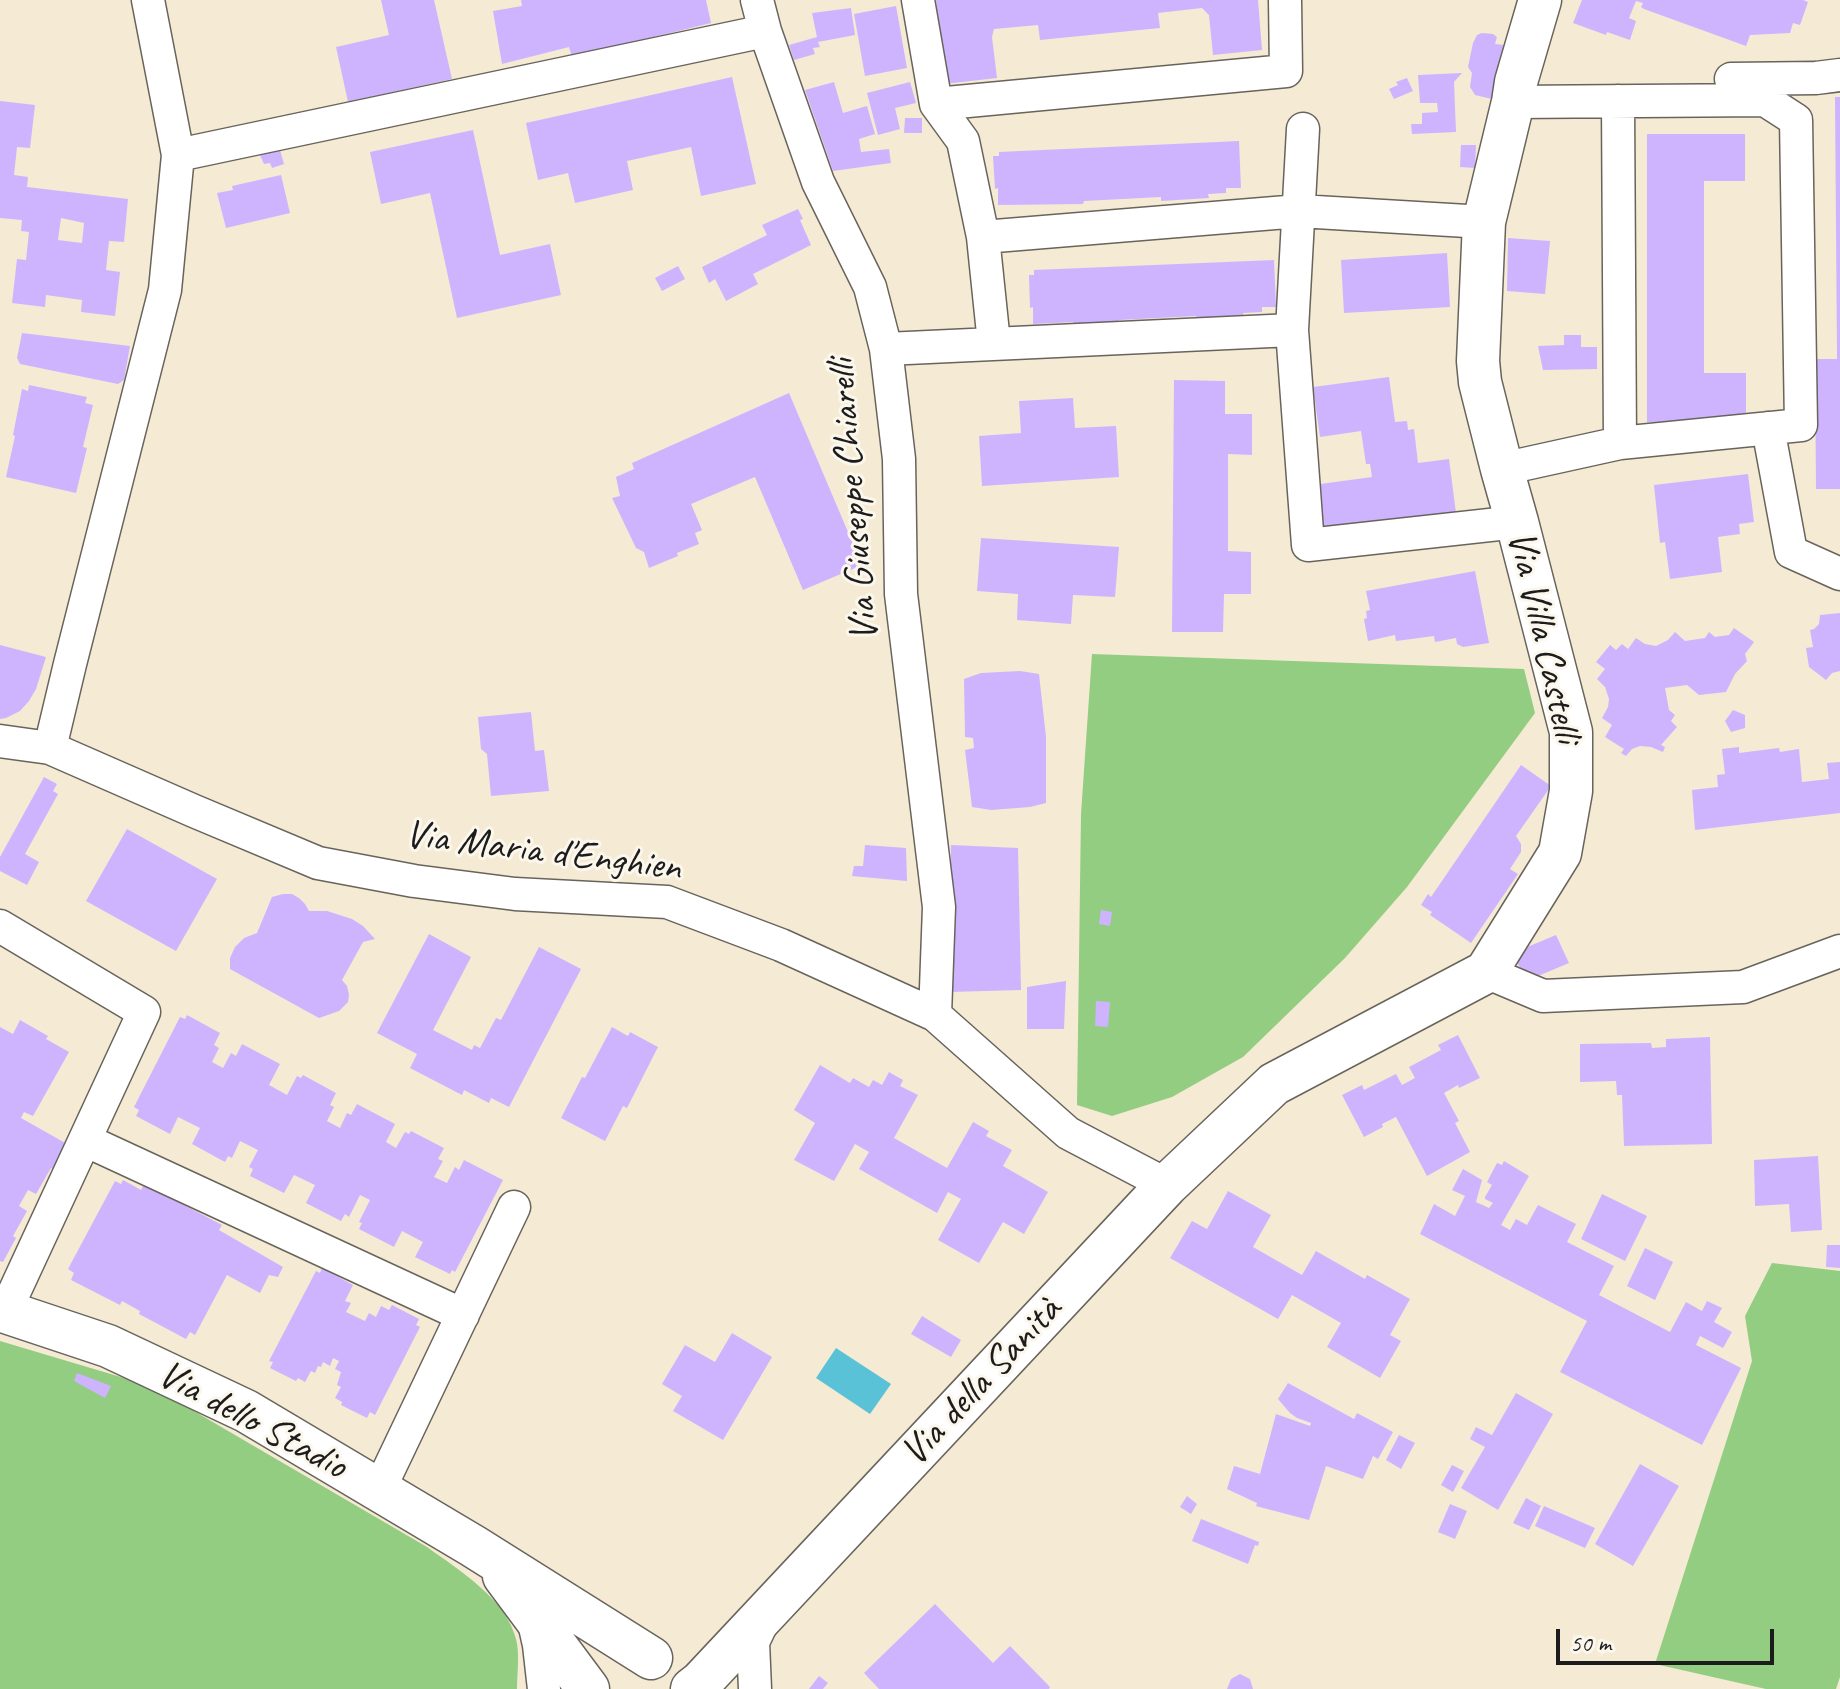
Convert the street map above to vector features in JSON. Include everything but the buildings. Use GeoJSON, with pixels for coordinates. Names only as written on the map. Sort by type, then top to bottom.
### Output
{"type":"FeatureCollection","features":[{"type":"Feature","properties":{"kind":"main road","name":"Via Villa Castelli"},"geometry":{"type":"LineString","coordinates":[[1486,972],[1560,853],[1571,791],[1571,732],[1480,382],[1478,361],[1484,222],[1514,92],[1540,0]]}},
{"type":"Feature","properties":{"kind":"main road"},"geometry":{"type":"LineString","coordinates":[[1167,1185],[1274,1084],[1486,972]]}},
{"type":"Feature","properties":{"kind":"main road","name":"Via della Sanità"},"geometry":{"type":"LineString","coordinates":[[692,1689],[1167,1185]]}},
{"type":"Feature","properties":{"kind":"main road","name":"Via dello Stadio"},"geometry":{"type":"LineString","coordinates":[[3,1311],[108,1346],[246,1411],[492,1559],[665,1669]]}},
{"type":"Feature","properties":{"kind":"main road","name":"Via dello Stadio"},"geometry":{"type":"LineString","coordinates":[[492,1559],[588,1689]]}},
{"type":"Feature","properties":{"kind":"main road","name":"Via della Sanità"},"geometry":{"type":"LineString","coordinates":[[599,1689],[612,1668],[624,1661],[637,1657],[665,1669],[723,1636],[784,1593]]}},
{"type":"Feature","properties":{"kind":"street"},"geometry":{"type":"LineString","coordinates":[[50,748],[165,290],[178,155],[148,0]]}},
{"type":"Feature","properties":{"kind":"street"},"geometry":{"type":"LineString","coordinates":[[918,0],[936,104],[963,141],[983,237],[994,343]]}},
{"type":"Feature","properties":{"kind":"street"},"geometry":{"type":"LineString","coordinates":[[936,104],[1286,71],[1285,0]]}},
{"type":"Feature","properties":{"kind":"street"},"geometry":{"type":"LineString","coordinates":[[178,155],[761,15]]}},
{"type":"Feature","properties":{"kind":"street","name":"Via Giuseppe Chiarelli"},"geometry":{"type":"LineString","coordinates":[[761,15],[818,182],[870,287],[886,349],[899,459],[901,594],[939,907],[935,1015]]}},
{"type":"Feature","properties":{"kind":"street"},"geometry":{"type":"LineString","coordinates":[[1514,92],[1840,75]]}},
{"type":"Feature","properties":{"kind":"street"},"geometry":{"type":"LineString","coordinates":[[1502,469],[1620,443],[1801,425],[1796,120],[1765,100],[1618,101],[1514,92]]}},
{"type":"Feature","properties":{"kind":"street"},"geometry":{"type":"LineString","coordinates":[[1618,101],[1620,443]]}},
{"type":"Feature","properties":{"kind":"street"},"geometry":{"type":"LineString","coordinates":[[1303,129],[1292,330],[1308,545],[1517,522]]}},
{"type":"Feature","properties":{"kind":"street"},"geometry":{"type":"LineString","coordinates":[[983,237],[1299,211],[1484,222]]}},
{"type":"Feature","properties":{"kind":"street"},"geometry":{"type":"LineString","coordinates":[[886,349],[1292,330]]}},
{"type":"Feature","properties":{"kind":"street"},"geometry":{"type":"LineString","coordinates":[[1768,428],[1791,552],[1840,574]]}},
{"type":"Feature","properties":{"kind":"street","name":"Via Maria d'Enghien"},"geometry":{"type":"LineString","coordinates":[[0,741],[50,748],[318,863],[414,881],[515,894],[667,902],[781,945],[935,1015],[1068,1133],[1167,1185]]}},
{"type":"Feature","properties":{"kind":"street"},"geometry":{"type":"LineString","coordinates":[[0,926],[144,1012],[3,1311]]}},
{"type":"Feature","properties":{"kind":"street"},"geometry":{"type":"LineString","coordinates":[[1486,972],[1543,996],[1743,987],[1840,951]]}},
{"type":"Feature","properties":{"kind":"street"},"geometry":{"type":"LineString","coordinates":[[85,1140],[463,1315]]}},
{"type":"Feature","properties":{"kind":"street"},"geometry":{"type":"LineString","coordinates":[[379,1490],[514,1207]]}},
{"type":"Feature","properties":{"kind":"street"},"geometry":{"type":"LineString","coordinates":[[755,1689],[753,1642],[784,1593]]}},
{"type":"Feature","properties":{"kind":"street","name":"Via dello Stadio"},"geometry":{"type":"LineString","coordinates":[[532,1615],[544,1689]]}},
{"type":"Feature","properties":{"kind":"green space"},"geometry":{"type":"Polygon","coordinates":[[[1092,654],[1524,669],[1535,713],[1407,887],[1345,958],[1243,1057],[1172,1097],[1112,1116],[1077,1105],[1081,814],[1092,654]]]}},
{"type":"Feature","properties":{"kind":"green space"},"geometry":{"type":"Polygon","coordinates":[[[1772,1263],[1840,1271],[1840,1677],[1836,1689],[1766,1689],[1655,1664],[1752,1361],[1745,1316],[1772,1263]]]}},
{"type":"Feature","properties":{"kind":"green space"},"geometry":{"type":"Polygon","coordinates":[[[0,1341],[151,1386],[427,1547],[492,1598],[511,1625],[517,1645],[517,1689],[0,1689],[0,1341]]]}},
{"type":"Feature","properties":{"kind":"water"},"geometry":{"type":"Polygon","coordinates":[[[836,1348],[891,1384],[870,1414],[816,1378],[836,1348]]]}}]}
